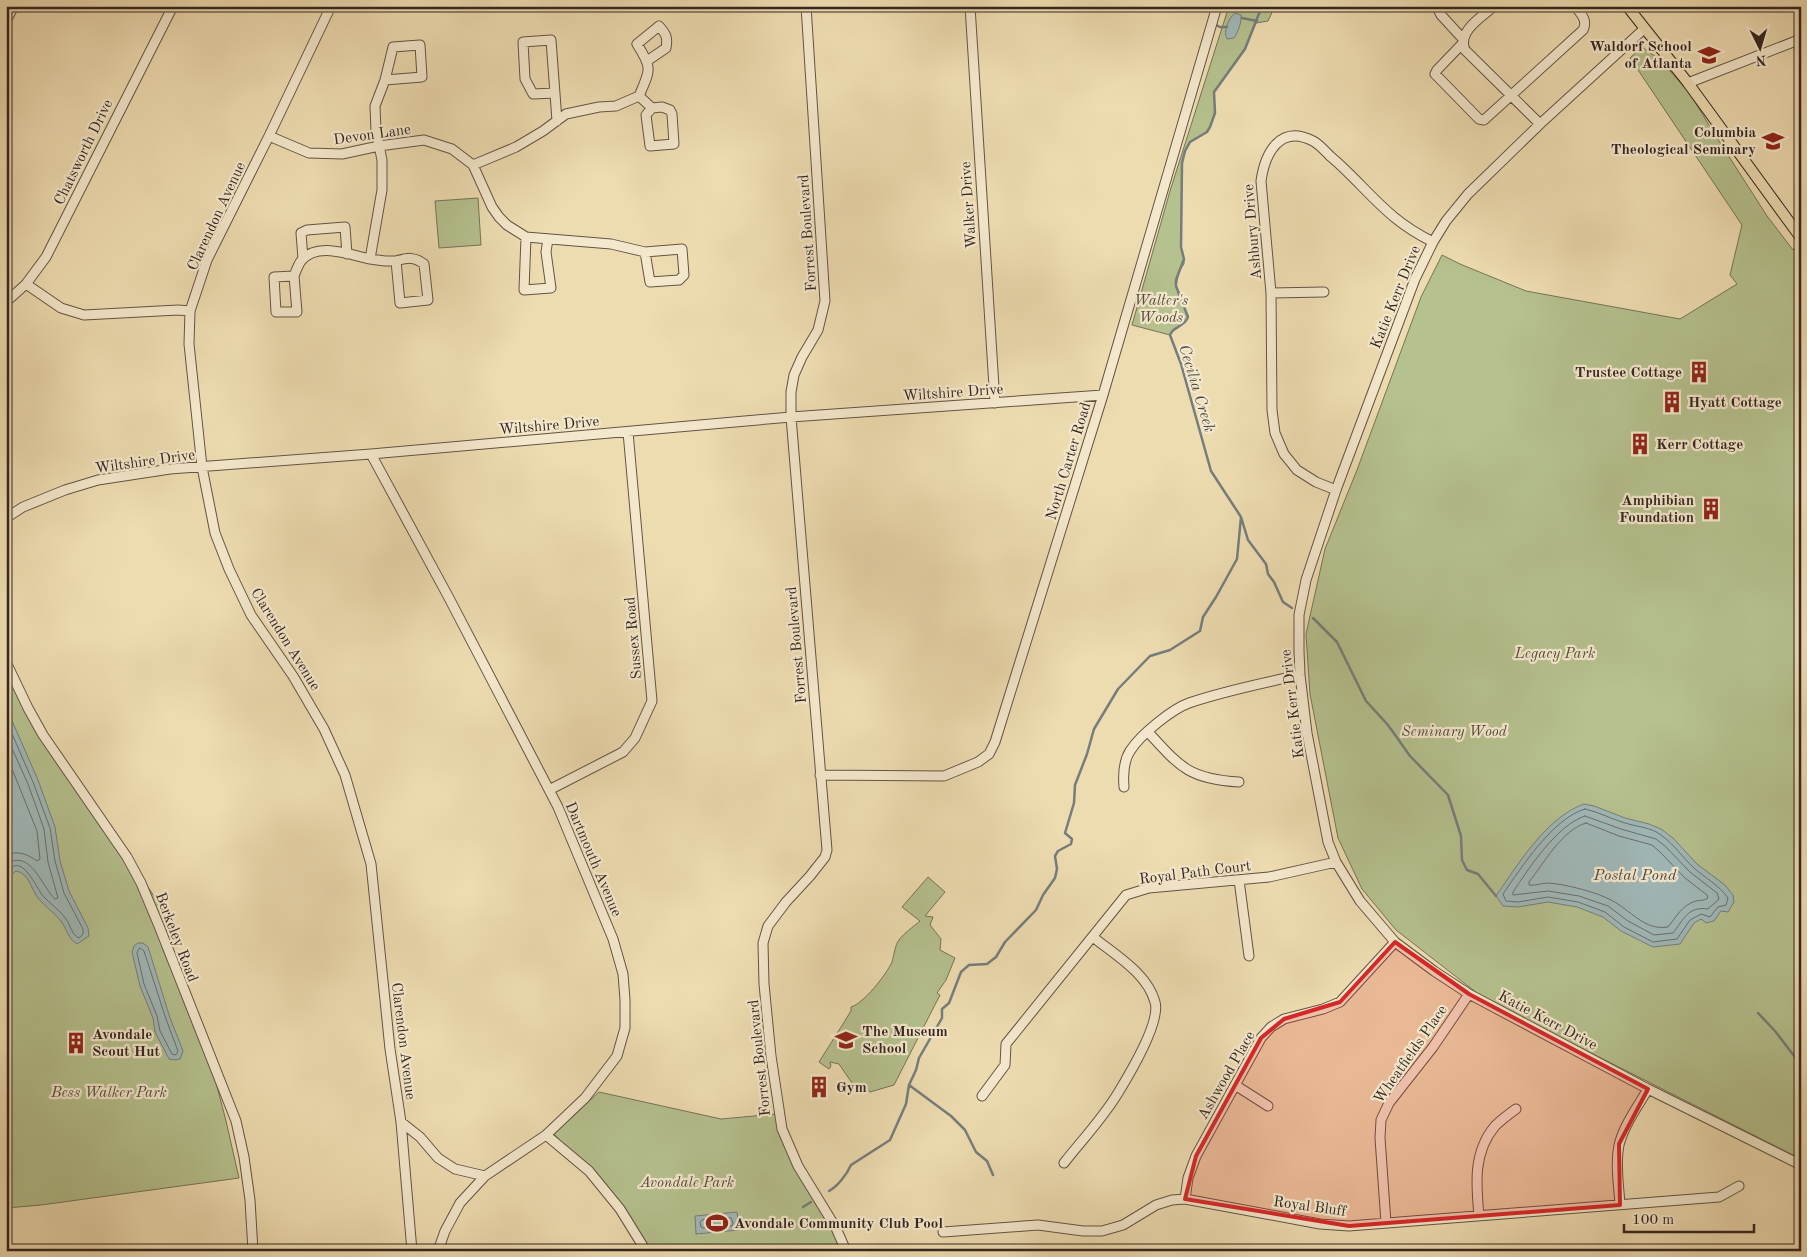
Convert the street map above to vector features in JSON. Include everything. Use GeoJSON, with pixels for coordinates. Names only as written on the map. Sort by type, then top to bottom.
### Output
{"type":"FeatureCollection","features":[{"type":"Feature","properties":{"kind":"main road"},"geometry":{"type":"LineString","coordinates":[[1627,6],[1688,83],[1801,238]]}},
{"type":"Feature","properties":{"kind":"street"},"geometry":{"type":"LineString","coordinates":[[6,21],[14,6]]}},
{"type":"Feature","properties":{"kind":"street","name":"Chatsworth Drive"},"geometry":{"type":"LineString","coordinates":[[6,302],[26,284],[46,257],[173,6]]}},
{"type":"Feature","properties":{"kind":"street","name":"Clarendon Avenue"},"geometry":{"type":"LineString","coordinates":[[331,6],[270,136],[207,260],[190,311],[189,344],[202,467],[215,533],[229,569],[251,615],[293,676],[324,729],[345,775],[371,864],[390,1049],[401,1122],[412,1251]]}},
{"type":"Feature","properties":{"kind":"street","name":"Forrest Boulevard"},"geometry":{"type":"LineString","coordinates":[[806,6],[825,301],[818,330],[794,375],[790,417],[827,850],[810,876],[786,902],[768,926],[764,943],[764,984],[770,1056],[782,1129],[798,1166],[836,1228],[846,1251]]}},
{"type":"Feature","properties":{"kind":"street","name":"Walker Drive"},"geometry":{"type":"LineString","coordinates":[[970,6],[994,403]]}},
{"type":"Feature","properties":{"kind":"street","name":"North Carter Road"},"geometry":{"type":"LineString","coordinates":[[820,775],[944,776],[978,762],[989,754],[996,742],[1103,395],[1217,6]]}},
{"type":"Feature","properties":{"kind":"street"},"geometry":{"type":"LineString","coordinates":[[1439,6],[1438,9],[1441,15],[1463,41]]}},
{"type":"Feature","properties":{"kind":"street"},"geometry":{"type":"LineString","coordinates":[[1494,6],[1465,33],[1463,41],[1465,50],[1540,124]]}},
{"type":"Feature","properties":{"kind":"street"},"geometry":{"type":"LineString","coordinates":[[1463,41],[1436,70],[1435,74],[1479,119],[1484,120],[1583,30],[1585,25],[1584,18],[1575,6]]}},
{"type":"Feature","properties":{"kind":"street","name":"Katie Kerr Drive"},"geometry":{"type":"LineString","coordinates":[[1644,29],[1540,124],[1468,194],[1432,242],[1415,279],[1336,490],[1306,580],[1299,615],[1300,675],[1309,742],[1328,842],[1336,862],[1360,901],[1395,942],[1469,994],[1648,1088],[1801,1165]]}},
{"type":"Feature","properties":{"kind":"street"},"geometry":{"type":"LineString","coordinates":[[1688,83],[1801,39]]}},
{"type":"Feature","properties":{"kind":"street"},"geometry":{"type":"LineString","coordinates":[[555,94],[533,94],[525,79],[523,42],[551,40],[555,94],[557,121]]}},
{"type":"Feature","properties":{"kind":"street"},"geometry":{"type":"LineString","coordinates":[[370,259],[382,190],[382,160],[375,106],[385,80],[393,47],[420,45],[422,77],[385,80]]}},
{"type":"Feature","properties":{"kind":"street"},"geometry":{"type":"LineString","coordinates":[[645,252],[650,282],[679,280],[684,276],[682,249],[645,252],[611,244],[526,237],[507,225],[499,217],[492,207],[473,164],[516,147],[566,114],[599,107],[616,106],[639,96],[647,78],[649,68],[647,61]]}},
{"type":"Feature","properties":{"kind":"street"},"geometry":{"type":"LineString","coordinates":[[639,96],[652,108],[662,107],[670,110],[672,114],[674,144],[650,146],[646,115],[652,108]]}},
{"type":"Feature","properties":{"kind":"street","name":"Ashbury Drive"},"geometry":{"type":"LineString","coordinates":[[1336,490],[1316,482],[1297,470],[1284,454],[1275,433],[1272,410],[1271,293],[1261,181],[1263,164],[1278,141],[1296,135],[1313,141],[1393,217],[1415,234],[1432,242]]}},
{"type":"Feature","properties":{"kind":"street","name":"Devon Lane"},"geometry":{"type":"LineString","coordinates":[[270,136],[309,153],[342,154],[379,146],[424,140],[452,149],[473,164]]}},
{"type":"Feature","properties":{"kind":"street"},"geometry":{"type":"LineString","coordinates":[[303,259],[301,233],[306,230],[345,227],[347,254]]}},
{"type":"Feature","properties":{"kind":"street"},"geometry":{"type":"LineString","coordinates":[[526,237],[524,290],[551,288],[546,252],[548,239]]}},
{"type":"Feature","properties":{"kind":"street"},"geometry":{"type":"LineString","coordinates":[[294,276],[274,277],[276,312],[297,312],[294,276],[303,259],[312,253],[326,250],[386,261],[396,261],[410,257],[418,259],[424,264],[428,300],[400,303],[396,261]]}},
{"type":"Feature","properties":{"kind":"street"},"geometry":{"type":"LineString","coordinates":[[26,284],[61,308],[84,315],[190,311]]}},
{"type":"Feature","properties":{"kind":"street"},"geometry":{"type":"LineString","coordinates":[[1271,293],[1324,292]]}},
{"type":"Feature","properties":{"kind":"street","name":"Wiltshire Drive"},"geometry":{"type":"LineString","coordinates":[[6,518],[23,507],[98,480],[170,469],[371,454],[790,417],[1103,395]]}},
{"type":"Feature","properties":{"kind":"street","name":"Sussex Road"},"geometry":{"type":"LineString","coordinates":[[549,790],[622,752],[635,738],[652,701],[628,432]]}},
{"type":"Feature","properties":{"kind":"street","name":"Dartmouth Avenue"},"geometry":{"type":"LineString","coordinates":[[371,454],[449,598],[558,807],[613,939],[623,974],[625,1028],[617,1056],[586,1098],[546,1135],[484,1176],[460,1203],[445,1231],[438,1251]]}},
{"type":"Feature","properties":{"kind":"street","name":"Berkeley Road"},"geometry":{"type":"LineString","coordinates":[[6,662],[43,736],[127,857],[160,926],[236,1121],[244,1157],[250,1200],[253,1251]]}},
{"type":"Feature","properties":{"kind":"street"},"geometry":{"type":"LineString","coordinates":[[1124,787],[1123,771],[1130,751],[1164,716],[1187,703],[1300,675]]}},
{"type":"Feature","properties":{"kind":"street"},"geometry":{"type":"LineString","coordinates":[[1148,732],[1174,760],[1192,773],[1215,781],[1238,782]]}},
{"type":"Feature","properties":{"kind":"street","name":"Royal Path Court"},"geometry":{"type":"LineString","coordinates":[[982,1096],[1005,1065],[1006,1044],[1126,895],[1149,888],[1269,877],[1336,862]]}},
{"type":"Feature","properties":{"kind":"street"},"geometry":{"type":"LineString","coordinates":[[1239,880],[1250,956]]}},
{"type":"Feature","properties":{"kind":"street"},"geometry":{"type":"LineString","coordinates":[[1064,1163],[1118,1094],[1156,1020],[1156,1003],[1145,981],[1132,968],[1093,937]]}},
{"type":"Feature","properties":{"kind":"street","name":"Ashwood Place"},"geometry":{"type":"LineString","coordinates":[[1185,1199],[1188,1178],[1196,1156],[1261,1038],[1271,1027],[1284,1019],[1324,1009],[1340,1002],[1395,942]]}},
{"type":"Feature","properties":{"kind":"street","name":"Wheatfields Place"},"geometry":{"type":"LineString","coordinates":[[1386,1223],[1380,1138],[1381,1120],[1389,1103],[1433,1046],[1469,994]]}},
{"type":"Feature","properties":{"kind":"street"},"geometry":{"type":"LineString","coordinates":[[1235,1085],[1268,1106]]}},
{"type":"Feature","properties":{"kind":"street"},"geometry":{"type":"LineString","coordinates":[[1620,1205],[1617,1161],[1619,1144],[1629,1121],[1648,1088]]}},
{"type":"Feature","properties":{"kind":"street"},"geometry":{"type":"LineString","coordinates":[[1479,1216],[1476,1187],[1477,1165],[1484,1143],[1496,1125],[1516,1109]]}},
{"type":"Feature","properties":{"kind":"street"},"geometry":{"type":"LineString","coordinates":[[401,1122],[420,1138],[438,1158],[455,1169],[484,1176]]}},
{"type":"Feature","properties":{"kind":"street"},"geometry":{"type":"LineString","coordinates":[[546,1135],[589,1171],[620,1209],[646,1251]]}},
{"type":"Feature","properties":{"kind":"street","name":"Royal Bluff"},"geometry":{"type":"LineString","coordinates":[[943,1232],[1038,1225],[1083,1231],[1102,1231],[1123,1225],[1156,1205],[1172,1200],[1185,1199],[1320,1224],[1348,1226],[1719,1197],[1739,1186]]}},
{"type":"Feature","properties":{"kind":"highlighted area"},"geometry":{"type":"Polygon","coordinates":[[[1395,942],[1469,994],[1648,1089],[1619,1144],[1620,1205],[1349,1226],[1185,1199],[1196,1156],[1261,1038],[1284,1019],[1340,1002],[1395,942]]]}},
{"type":"Feature","properties":{"kind":"green space","name":"Walter's Woods"},"geometry":{"type":"Polygon","coordinates":[[[1229,6],[1275,6],[1268,21],[1256,23],[1245,48],[1214,93],[1215,113],[1207,132],[1190,142],[1185,151],[1182,163],[1181,247],[1184,264],[1179,271],[1176,286],[1188,317],[1170,335],[1132,325],[1170,191],[1229,6]]]}},
{"type":"Feature","properties":{"kind":"green space","name":"Legacy Park"},"geometry":{"type":"Polygon","coordinates":[[[1642,47],[1659,59],[1689,92],[1767,216],[1793,250],[1795,248],[1801,256],[1801,1159],[1486,1000],[1396,930],[1362,889],[1338,838],[1310,694],[1306,634],[1325,549],[1357,470],[1421,297],[1442,255],[1526,291],[1680,319],[1737,284],[1730,275],[1742,225],[1630,58],[1642,47]]]}},
{"type":"Feature","properties":{"kind":"green space"},"geometry":{"type":"Polygon","coordinates":[[[478,198],[481,245],[439,248],[435,201],[478,198]]]}},
{"type":"Feature","properties":{"kind":"green space","name":"Bess Walker Park"},"geometry":{"type":"Polygon","coordinates":[[[6,656],[24,702],[158,902],[195,1022],[213,1071],[239,1178],[6,1208],[6,656]]]}},
{"type":"Feature","properties":{"kind":"green space"},"geometry":{"type":"Polygon","coordinates":[[[928,877],[945,892],[925,916],[933,917],[930,925],[941,939],[940,950],[955,958],[946,980],[937,993],[940,995],[894,1085],[870,1092],[852,1083],[839,1064],[830,1062],[831,1066],[829,1069],[819,1062],[851,1011],[851,1007],[862,1000],[880,981],[892,962],[899,940],[920,921],[902,907],[928,877]]]}},
{"type":"Feature","properties":{"kind":"green space","name":"Avondale Park"},"geometry":{"type":"Polygon","coordinates":[[[599,1092],[721,1119],[776,1114],[779,1134],[845,1251],[645,1251],[626,1215],[554,1134],[599,1092]]]}},
{"type":"Feature","properties":{"kind":"water"},"geometry":{"type":"Polygon","coordinates":[[[1235,13],[1241,15],[1241,21],[1234,38],[1227,39],[1227,25],[1235,13]]]}},
{"type":"Feature","properties":{"kind":"water"},"geometry":{"type":"Polygon","coordinates":[[[6,707],[38,780],[55,827],[60,861],[69,891],[88,928],[89,936],[77,944],[70,937],[59,918],[38,898],[27,878],[16,871],[9,880],[12,926],[10,933],[6,936],[6,707]]]}},
{"type":"Feature","properties":{"kind":"water","name":"Postal Pond"},"geometry":{"type":"Polygon","coordinates":[[[1584,804],[1649,824],[1661,829],[1673,838],[1697,864],[1725,885],[1733,895],[1734,902],[1728,912],[1721,911],[1714,921],[1706,923],[1701,919],[1694,923],[1680,944],[1653,947],[1621,931],[1603,917],[1577,907],[1548,902],[1518,907],[1503,906],[1496,896],[1534,843],[1558,819],[1570,810],[1584,804]]]}},
{"type":"Feature","properties":{"kind":"water"},"geometry":{"type":"Polygon","coordinates":[[[138,943],[143,943],[148,947],[170,1018],[183,1051],[180,1059],[169,1059],[155,1032],[153,1018],[140,986],[132,952],[134,946],[138,943]]]}},
{"type":"Feature","properties":{"kind":"water","name":"Avondale Community Club Pool"},"geometry":{"type":"Polygon","coordinates":[[[737,1212],[739,1230],[696,1234],[695,1216],[737,1212]]]}},
{"type":"Feature","properties":{"kind":"waterway","name":"Cecilia Creek"},"geometry":{"type":"LineString","coordinates":[[1262,6],[1245,49],[1214,92],[1215,113],[1210,127],[1207,132],[1190,142],[1185,151],[1182,163],[1181,247],[1184,259],[1176,280],[1176,286],[1188,317],[1170,335],[1181,364],[1211,471],[1241,517],[1248,540],[1266,564],[1268,574],[1274,582],[1283,602],[1292,608]]}},
{"type":"Feature","properties":{"kind":"waterway"},"geometry":{"type":"LineString","coordinates":[[1242,18],[1257,21]]}},
{"type":"Feature","properties":{"kind":"waterway"},"geometry":{"type":"LineString","coordinates":[[1216,25],[1227,27]]}},
{"type":"Feature","properties":{"kind":"waterway"},"geometry":{"type":"LineString","coordinates":[[829,1191],[842,1180],[851,1165],[890,1140],[906,1104],[909,1085],[919,1058],[942,1018],[942,1009],[949,1003],[961,972],[969,965],[987,964],[996,957],[1005,942],[1036,910],[1043,895],[1055,878],[1057,869],[1055,856],[1058,851],[1071,844],[1072,839],[1065,833],[1074,803],[1075,785],[1094,729],[1118,689],[1150,656],[1170,650],[1200,631],[1203,617],[1237,559],[1241,517]]}},
{"type":"Feature","properties":{"kind":"waterway","name":"Cecilia Creek"},"geometry":{"type":"LineString","coordinates":[[1313,618],[1337,642],[1366,701],[1388,725],[1410,756],[1448,795],[1461,836],[1462,860],[1467,870],[1478,874],[1496,896]]}},
{"type":"Feature","properties":{"kind":"waterway"},"geometry":{"type":"LineString","coordinates":[[1758,1013],[1775,1031],[1801,1065]]}},
{"type":"Feature","properties":{"kind":"waterway"},"geometry":{"type":"LineString","coordinates":[[909,1085],[951,1116],[965,1130],[976,1152],[987,1161],[993,1175]]}},
{"type":"Feature","properties":{"kind":"waterway"},"geometry":{"type":"LineString","coordinates":[[803,1207],[811,1202]]}},
{"type":"Feature","properties":{"kind":"place","name":"Waldorf School of Atlanta"},"geometry":{"type":"Point","coordinates":[1709,55]}},
{"type":"Feature","properties":{"kind":"place","name":"Columbia Theological Seminary"},"geometry":{"type":"Point","coordinates":[1773,141]}},
{"type":"Feature","properties":{"kind":"place","name":"Trustee Cottage"},"geometry":{"type":"Point","coordinates":[1699,372]}},
{"type":"Feature","properties":{"kind":"place","name":"Hyatt Cottage"},"geometry":{"type":"Point","coordinates":[1672,402]}},
{"type":"Feature","properties":{"kind":"place","name":"Kerr Cottage"},"geometry":{"type":"Point","coordinates":[1640,444]}},
{"type":"Feature","properties":{"kind":"place","name":"Amphibian Foundation"},"geometry":{"type":"Point","coordinates":[1711,509]}},
{"type":"Feature","properties":{"kind":"place","name":"The Museum School"},"geometry":{"type":"Point","coordinates":[846,1040]}},
{"type":"Feature","properties":{"kind":"place","name":"Avondale Scout Hut"},"geometry":{"type":"Point","coordinates":[76,1043]}},
{"type":"Feature","properties":{"kind":"place","name":"Gym"},"geometry":{"type":"Point","coordinates":[819,1087]}},
{"type":"Feature","properties":{"kind":"place","name":"Avondale Community Club Pool"},"geometry":{"type":"Point","coordinates":[717,1223]}},
{"type":"Feature","properties":{"kind":"park label","name":"Seminary Wood"},"geometry":{"type":"Point","coordinates":[1454,731]}}]}
